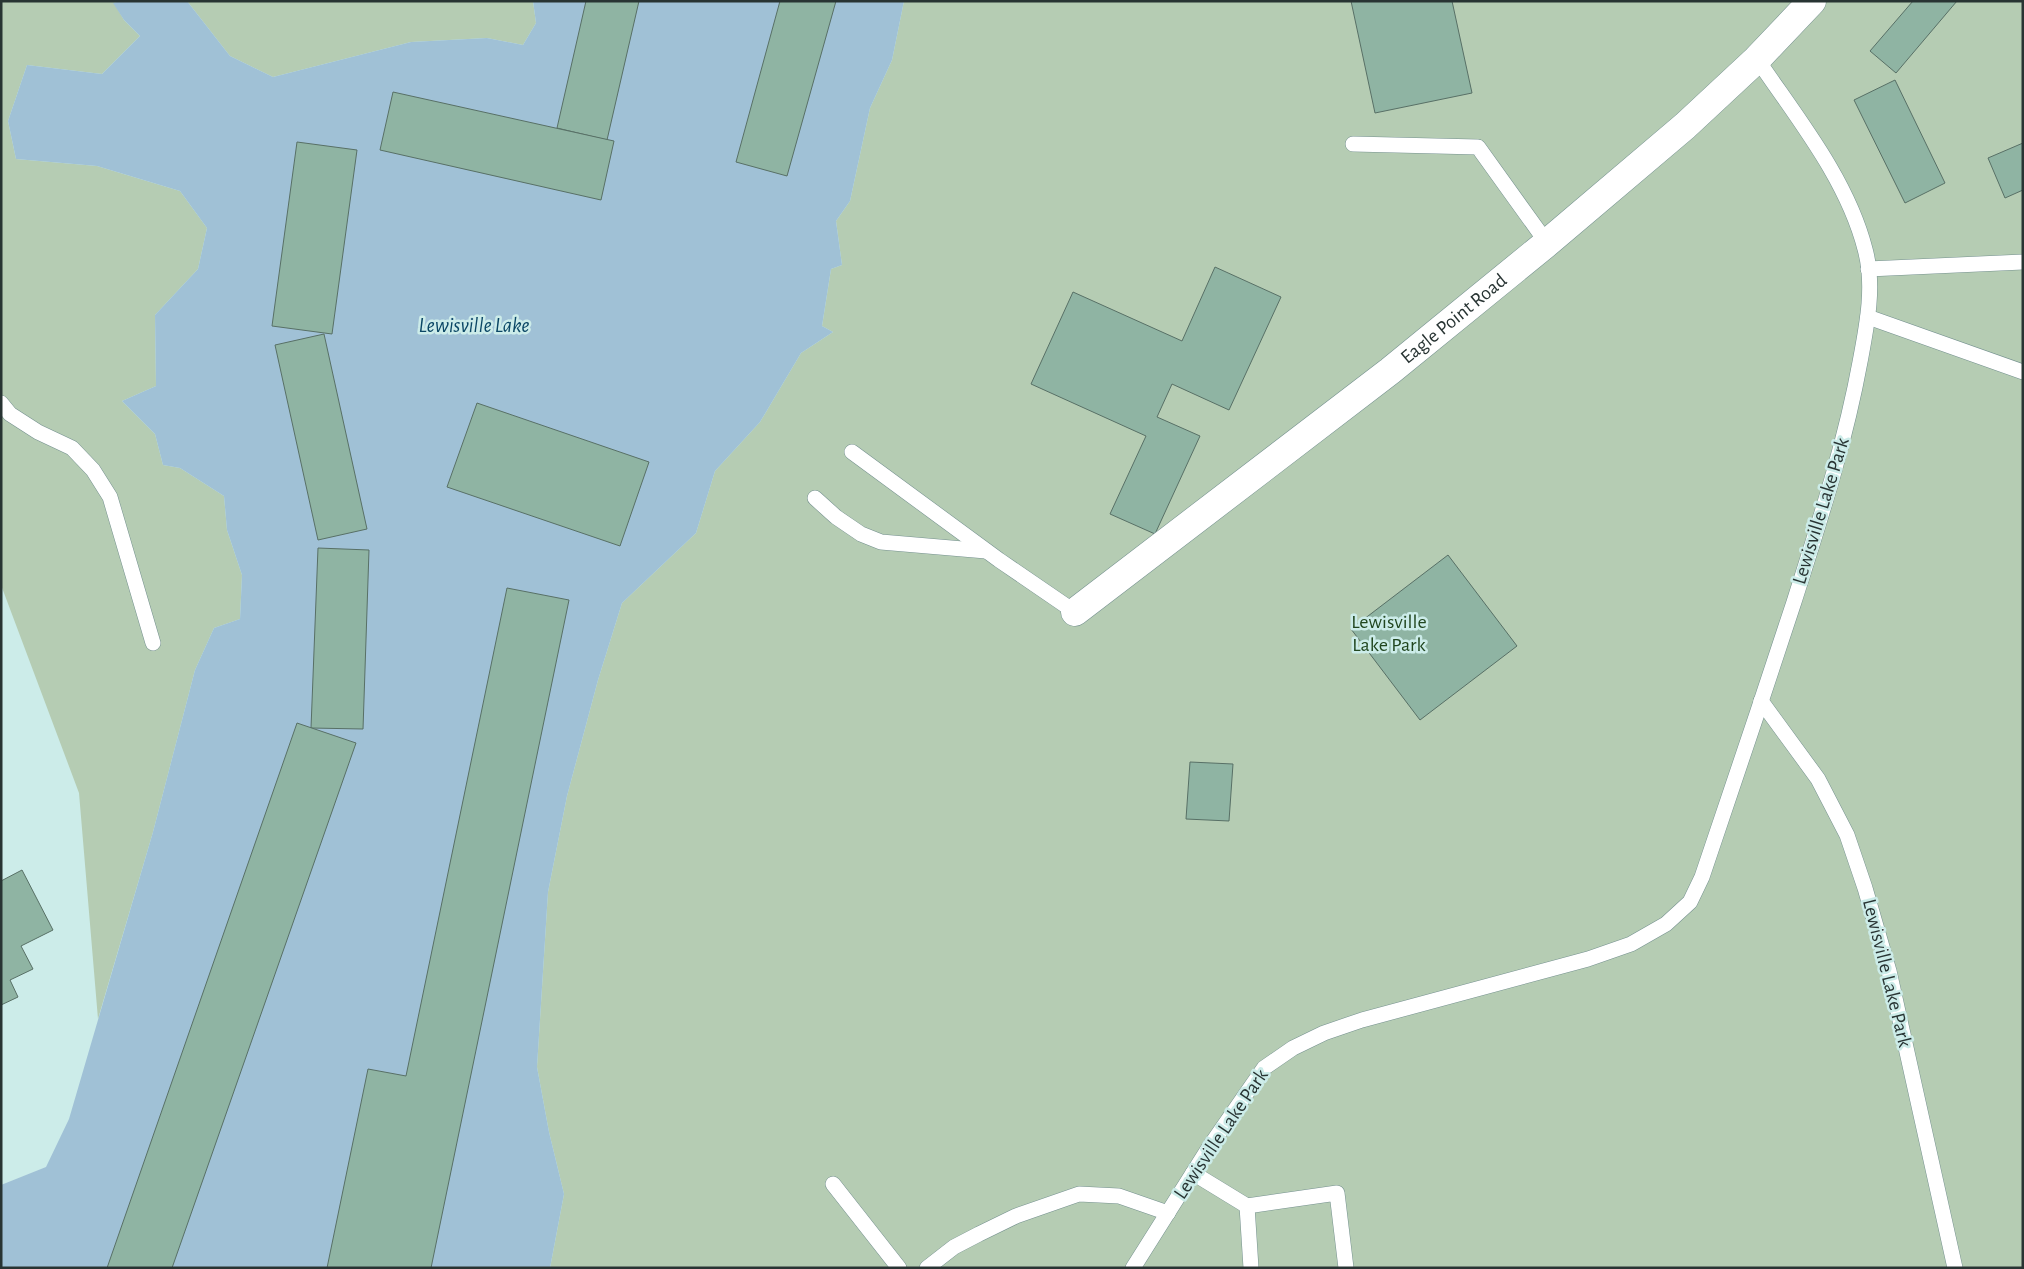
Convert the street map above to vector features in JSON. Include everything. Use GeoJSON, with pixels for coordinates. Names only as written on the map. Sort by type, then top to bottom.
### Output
{"type":"FeatureCollection","features":[{"type":"Feature","properties":{"kind":"street","name":"Eagle Point Road"},"geometry":{"type":"LineString","coordinates":[[1075,612],[1390,372],[1547,243],[1685,126],[1757,59],[1812,1]]}},
{"type":"Feature","properties":{"kind":"lane","name":"Lewisville Lake Park"},"geometry":{"type":"LineString","coordinates":[[1134,1267],[1192,1173],[1264,1068],[1293,1048],[1324,1033],[1362,1020],[1588,959],[1631,944],[1666,924],[1690,902],[1702,877],[1826,503],[1854,398],[1868,317],[1866,250],[1853,212],[1821,154],[1757,59]]}},
{"type":"Feature","properties":{"kind":"lane"},"geometry":{"type":"LineString","coordinates":[[1353,144],[1478,147],[1547,243]]}},
{"type":"Feature","properties":{"kind":"lane"},"geometry":{"type":"LineString","coordinates":[[1868,270],[2023,262]]}},
{"type":"Feature","properties":{"kind":"lane"},"geometry":{"type":"LineString","coordinates":[[1868,317],[2023,372]]}},
{"type":"Feature","properties":{"kind":"lane"},"geometry":{"type":"LineString","coordinates":[[1,403],[10,414],[31,428],[72,448],[93,470],[110,497],[154,643]]}},
{"type":"Feature","properties":{"kind":"lane"},"geometry":{"type":"LineString","coordinates":[[852,452],[987,552],[1075,612]]}},
{"type":"Feature","properties":{"kind":"lane"},"geometry":{"type":"LineString","coordinates":[[815,498],[861,534],[881,542],[931,545],[987,552]]}},
{"type":"Feature","properties":{"kind":"lane","name":"Lewisville Lake Park"},"geometry":{"type":"LineString","coordinates":[[1761,701],[1818,779],[1847,835],[1865,888],[1889,971],[1955,1268]]}},
{"type":"Feature","properties":{"kind":"lane"},"geometry":{"type":"LineString","coordinates":[[1192,1173],[1247,1206],[1337,1193],[1346,1268]]}},
{"type":"Feature","properties":{"kind":"lane"},"geometry":{"type":"LineString","coordinates":[[833,1184],[899,1268]]}},
{"type":"Feature","properties":{"kind":"lane","name":"Lewisville Lake Park"},"geometry":{"type":"LineString","coordinates":[[926,1268],[954,1247],[978,1234],[1016,1216],[1079,1194],[1119,1196],[1168,1213]]}},
{"type":"Feature","properties":{"kind":"lane"},"geometry":{"type":"LineString","coordinates":[[1247,1206],[1251,1268]]}},
{"type":"Feature","properties":{"kind":"green space"},"geometry":{"type":"Polygon","coordinates":[[[1,1],[120,1],[114,3],[124,20],[140,36],[102,74],[27,65],[8,121],[16,159],[97,166],[180,191],[207,228],[198,269],[155,315],[156,386],[122,401],[155,434],[163,465],[180,468],[224,496],[227,530],[242,575],[240,619],[214,628],[195,670],[153,832],[98,1019],[79,793],[1,585],[1,1]]]}},
{"type":"Feature","properties":{"kind":"green space"},"geometry":{"type":"Polygon","coordinates":[[[187,1],[533,1],[536,23],[523,45],[487,38],[411,42],[273,77],[230,56],[187,1]]]}},
{"type":"Feature","properties":{"kind":"green space","name":"Lewisville Lake Park"},"geometry":{"type":"Polygon","coordinates":[[[904,1],[2023,1],[2023,1268],[550,1268],[564,1194],[549,1132],[537,1067],[548,892],[567,796],[598,680],[622,603],[696,533],[715,471],[760,422],[801,353],[833,332],[822,326],[831,269],[842,265],[836,221],[850,201],[870,108],[892,60],[904,1]]]}},
{"type":"Feature","properties":{"kind":"water","name":"Lewisville Lake"},"geometry":{"type":"Polygon","coordinates":[[[120,1],[187,1],[230,56],[273,77],[411,42],[487,38],[523,45],[536,23],[533,1],[904,1],[892,60],[870,108],[850,201],[836,221],[842,265],[831,269],[822,326],[833,332],[801,353],[760,422],[715,471],[696,533],[622,603],[598,680],[567,796],[548,892],[537,1067],[549,1132],[564,1194],[550,1268],[1,1268],[1,1185],[46,1167],[69,1119],[153,832],[195,670],[214,628],[240,619],[242,575],[227,530],[224,496],[180,468],[163,465],[155,434],[122,401],[156,386],[155,315],[198,269],[207,228],[180,191],[97,166],[16,159],[8,121],[27,65],[102,74],[140,36],[124,20],[113,3],[120,1]]]}},
{"type":"Feature","properties":{"kind":"building"},"geometry":{"type":"Polygon","coordinates":[[[586,1],[639,1],[607,140],[557,128],[586,1]]]}},
{"type":"Feature","properties":{"kind":"building"},"geometry":{"type":"Polygon","coordinates":[[[780,1],[836,1],[787,176],[736,162],[780,1]]]}},
{"type":"Feature","properties":{"kind":"building"},"geometry":{"type":"Polygon","coordinates":[[[1351,1],[1452,1],[1472,93],[1375,113],[1351,1]]]}},
{"type":"Feature","properties":{"kind":"building"},"geometry":{"type":"Polygon","coordinates":[[[1913,1],[1957,1],[1896,73],[1870,51],[1913,1]]]}},
{"type":"Feature","properties":{"kind":"building"},"geometry":{"type":"Polygon","coordinates":[[[1895,80],[1945,183],[1905,203],[1854,100],[1895,80]]]}},
{"type":"Feature","properties":{"kind":"building"},"geometry":{"type":"Polygon","coordinates":[[[393,92],[614,141],[601,200],[380,150],[393,92]]]}},
{"type":"Feature","properties":{"kind":"building"},"geometry":{"type":"Polygon","coordinates":[[[297,142],[357,150],[332,334],[272,326],[297,142]]]}},
{"type":"Feature","properties":{"kind":"building"},"geometry":{"type":"Polygon","coordinates":[[[2023,143],[2023,190],[2005,198],[1988,158],[2023,143]]]}},
{"type":"Feature","properties":{"kind":"building"},"geometry":{"type":"Polygon","coordinates":[[[1215,267],[1281,297],[1229,410],[1172,384],[1157,417],[1200,436],[1155,534],[1110,514],[1146,436],[1031,384],[1073,292],[1182,341],[1215,267]]]}},
{"type":"Feature","properties":{"kind":"building"},"geometry":{"type":"Polygon","coordinates":[[[324,334],[367,529],[318,540],[275,345],[324,334]]]}},
{"type":"Feature","properties":{"kind":"building"},"geometry":{"type":"Polygon","coordinates":[[[477,403],[649,462],[620,546],[447,487],[477,403]]]}},
{"type":"Feature","properties":{"kind":"building"},"geometry":{"type":"Polygon","coordinates":[[[318,548],[369,550],[363,729],[311,728],[318,548]]]}},
{"type":"Feature","properties":{"kind":"building"},"geometry":{"type":"Polygon","coordinates":[[[1448,555],[1517,646],[1420,720],[1351,629],[1448,555]]]}},
{"type":"Feature","properties":{"kind":"building"},"geometry":{"type":"Polygon","coordinates":[[[507,588],[569,600],[431,1268],[327,1268],[368,1069],[406,1076],[507,588]]]}},
{"type":"Feature","properties":{"kind":"building"},"geometry":{"type":"Polygon","coordinates":[[[297,723],[356,743],[172,1268],[107,1268],[297,723]]]}},
{"type":"Feature","properties":{"kind":"building"},"geometry":{"type":"Polygon","coordinates":[[[1190,762],[1233,764],[1229,821],[1186,819],[1190,762]]]}},
{"type":"Feature","properties":{"kind":"building"},"geometry":{"type":"Polygon","coordinates":[[[22,870],[53,930],[21,946],[33,969],[10,980],[18,997],[1,1005],[1,881],[22,870]]]}}]}
